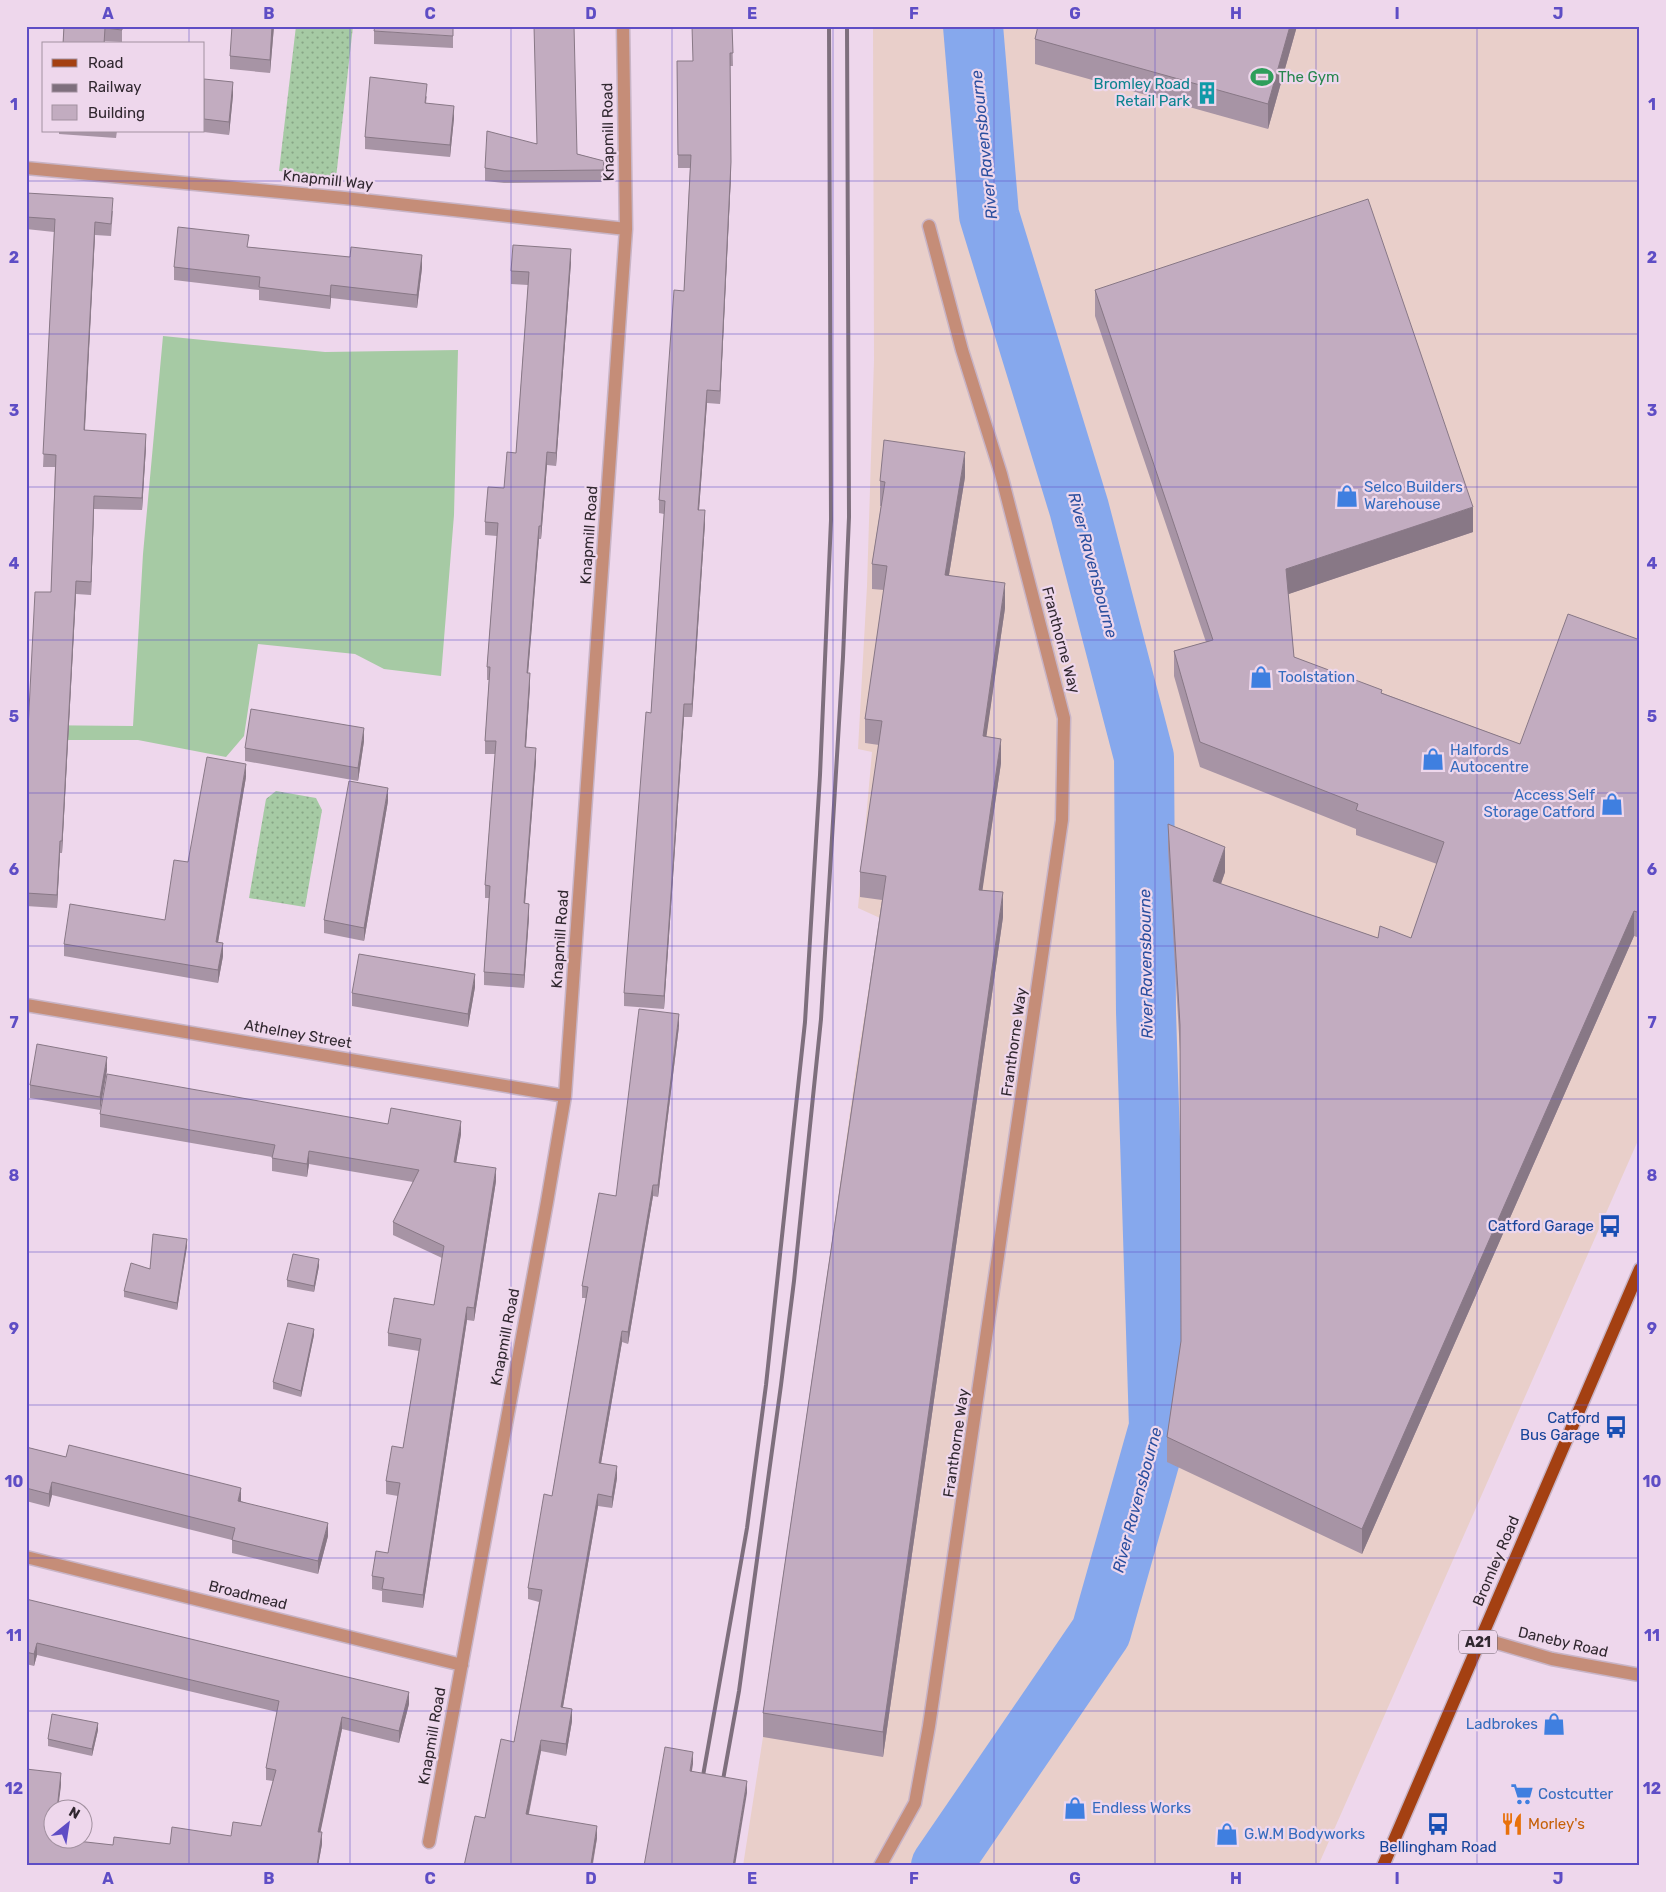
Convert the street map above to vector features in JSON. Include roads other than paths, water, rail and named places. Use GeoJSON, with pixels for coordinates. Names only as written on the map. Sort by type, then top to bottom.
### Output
{"type":"FeatureCollection","features":[{"type":"Feature","properties":{"kind":"main road","name":"Bromley Road"},"geometry":{"type":"LineString","coordinates":[[1383,1866],[1640,1269]]}},
{"type":"Feature","properties":{"kind":"street","name":"Knapmill Road"},"geometry":{"type":"LineString","coordinates":[[429,1842],[548,1202],[565,1096],[626,229],[623,26]]}},
{"type":"Feature","properties":{"kind":"street","name":"Knapmill Way"},"geometry":{"type":"LineString","coordinates":[[26,168],[344,198],[626,229]]}},
{"type":"Feature","properties":{"kind":"street","name":"Franthorne Way"},"geometry":{"type":"LineString","coordinates":[[880,1866],[916,1803],[929,1726],[1062,820],[1064,718],[1001,474],[962,350],[928,226]]}},
{"type":"Feature","properties":{"kind":"street","name":"Athelney Street"},"geometry":{"type":"LineString","coordinates":[[26,1005],[565,1096]]}},
{"type":"Feature","properties":{"kind":"street","name":"Broadmead"},"geometry":{"type":"LineString","coordinates":[[26,1557],[462,1665]]}},
{"type":"Feature","properties":{"kind":"street","name":"Daneby Road"},"geometry":{"type":"LineString","coordinates":[[1480,1638],[1552,1659],[1640,1675]]}},
{"type":"Feature","properties":{"kind":"waterway","name":"River Ravensbourne"},"geometry":{"type":"LineString","coordinates":[[941,1866],[1101,1632],[1159,1427],[1146,1012],[1144,757],[1079,508],[989,215],[973,26]]}},
{"type":"Feature","properties":{"kind":"railway"},"geometry":{"type":"LineString","coordinates":[[701,1787],[747,1528],[766,1385],[805,1022],[820,775],[831,520],[829,26]]}},
{"type":"Feature","properties":{"kind":"railway"},"geometry":{"type":"LineString","coordinates":[[721,1791],[739,1691],[781,1385],[794,1281],[821,1019],[843,657],[849,517],[847,26]]}},
{"type":"Feature","properties":{"kind":"place","name":"The Gym"},"geometry":{"type":"Point","coordinates":[1262,77]}},
{"type":"Feature","properties":{"kind":"place","name":"Bromley Road Retail Park"},"geometry":{"type":"Point","coordinates":[1207,93]}},
{"type":"Feature","properties":{"kind":"place","name":"Selco Builders Warehouse"},"geometry":{"type":"Point","coordinates":[1347,496]}},
{"type":"Feature","properties":{"kind":"place","name":"Toolstation"},"geometry":{"type":"Point","coordinates":[1261,677]}},
{"type":"Feature","properties":{"kind":"place","name":"Halfords Autocentre"},"geometry":{"type":"Point","coordinates":[1433,759]}},
{"type":"Feature","properties":{"kind":"place","name":"Access Self Storage Catford"},"geometry":{"type":"Point","coordinates":[1612,804]}},
{"type":"Feature","properties":{"kind":"place","name":"Catford Garage"},"geometry":{"type":"Point","coordinates":[1610,1226]}},
{"type":"Feature","properties":{"kind":"place","name":"Catford Bus Garage"},"geometry":{"type":"Point","coordinates":[1616,1427]}},
{"type":"Feature","properties":{"kind":"place","name":"Ladbrokes"},"geometry":{"type":"Point","coordinates":[1554,1724]}},
{"type":"Feature","properties":{"kind":"place","name":"Costcutter"},"geometry":{"type":"Point","coordinates":[1522,1794]}},
{"type":"Feature","properties":{"kind":"place","name":"Endless Works"},"geometry":{"type":"Point","coordinates":[1075,1808]}},
{"type":"Feature","properties":{"kind":"place","name":"Bellingham Road"},"geometry":{"type":"Point","coordinates":[1438,1824]}},
{"type":"Feature","properties":{"kind":"place","name":"Morley's"},"geometry":{"type":"Point","coordinates":[1512,1824]}},
{"type":"Feature","properties":{"kind":"place","name":"G.W.M Bodyworks"},"geometry":{"type":"Point","coordinates":[1227,1834]}}]}
